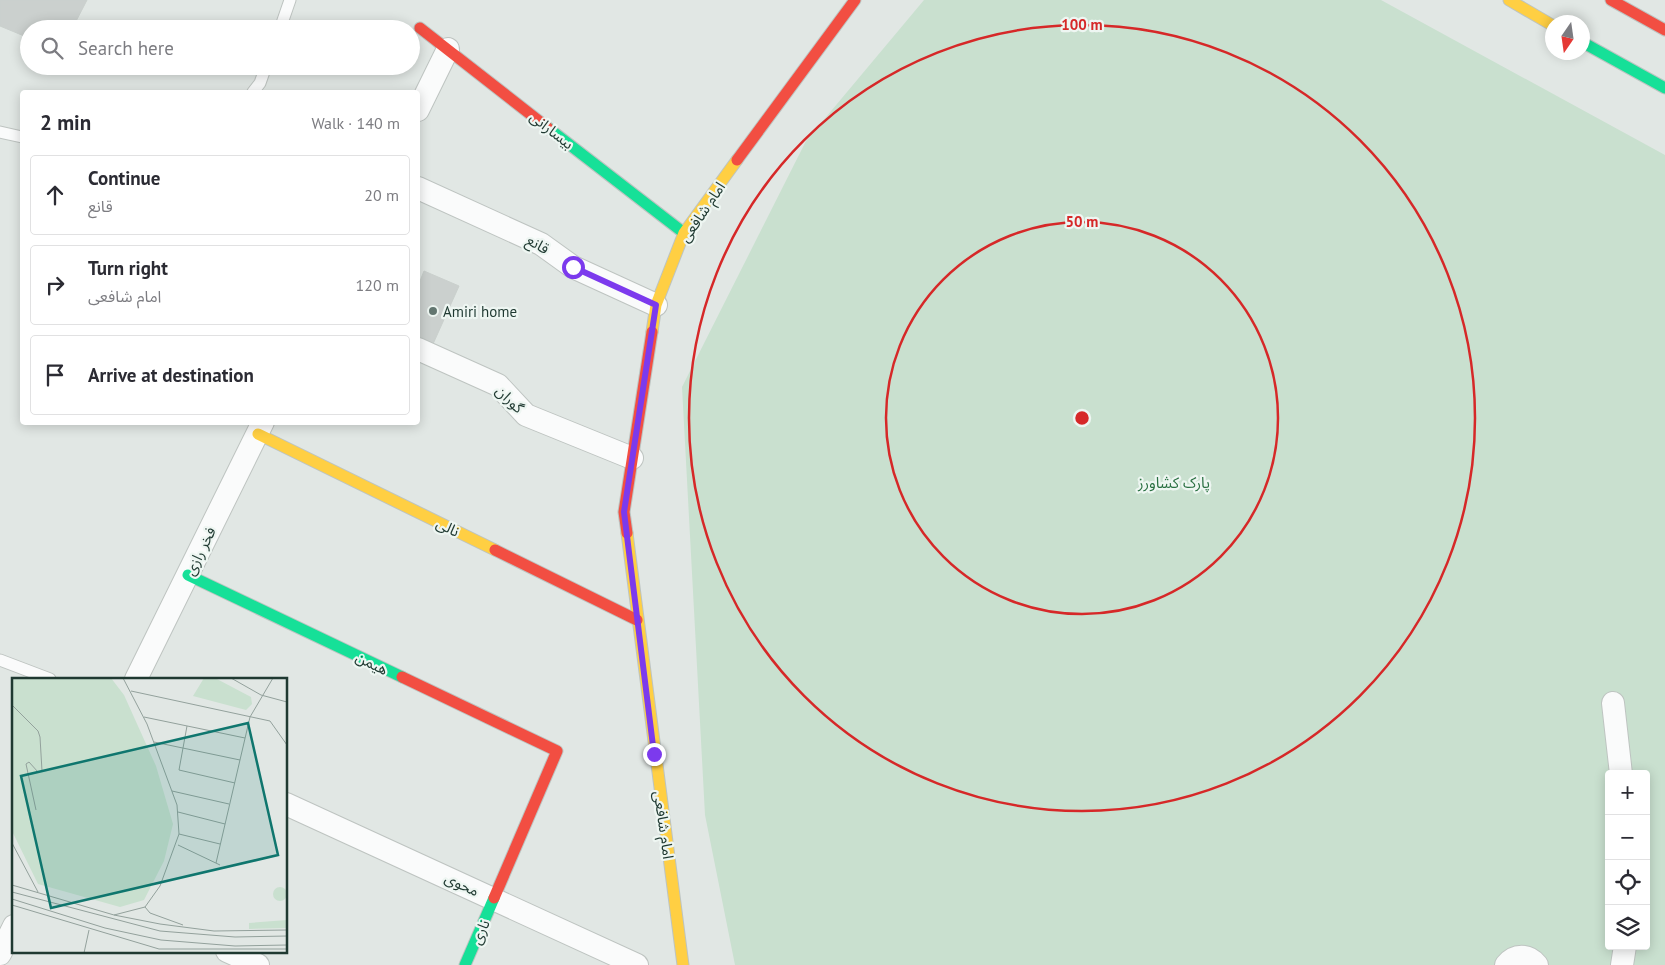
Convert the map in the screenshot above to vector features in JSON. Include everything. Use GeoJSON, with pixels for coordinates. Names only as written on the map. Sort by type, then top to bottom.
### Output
{"type":"FeatureCollection","features":[{"type":"Feature","properties":{"kind":"main road","name":"امام شافعی"},"geometry":{"type":"LineString","coordinates":[[682,965],[624,512],[656,305],[684,232],[855,0]]}},
{"type":"Feature","properties":{"kind":"main road"},"geometry":{"type":"LineString","coordinates":[[1509,0],[1545,21]]}},
{"type":"Feature","properties":{"kind":"main road"},"geometry":{"type":"LineString","coordinates":[[1611,0],[1665,30]]}},
{"type":"Feature","properties":{"kind":"main road","name":"بیسارانی"},"geometry":{"type":"LineString","coordinates":[[420,28],[684,232]]}},
{"type":"Feature","properties":{"kind":"main road"},"geometry":{"type":"LineString","coordinates":[[1590,46],[1665,88]]}},
{"type":"Feature","properties":{"kind":"main road","name":"نالی"},"geometry":{"type":"LineString","coordinates":[[261,428],[637,620]]}},
{"type":"Feature","properties":{"kind":"main road","name":"هیمن"},"geometry":{"type":"LineString","coordinates":[[188,575],[557,751]]}},
{"type":"Feature","properties":{"kind":"main road","name":"ناری"},"geometry":{"type":"LineString","coordinates":[[466,965],[557,751]]}},
{"type":"Feature","properties":{"kind":"street"},"geometry":{"type":"LineString","coordinates":[[420,106],[448,49]]}},
{"type":"Feature","properties":{"kind":"street","name":"قانع"},"geometry":{"type":"LineString","coordinates":[[420,189],[541,244],[573,267],[656,305]]}},
{"type":"Feature","properties":{"kind":"street","name":"گوران"},"geometry":{"type":"LineString","coordinates":[[420,350],[498,385],[526,415],[632,458]]}},
{"type":"Feature","properties":{"kind":"street","name":"فخر رازی"},"geometry":{"type":"LineString","coordinates":[[136,678],[261,428]]}},
{"type":"Feature","properties":{"kind":"street"},"geometry":{"type":"LineString","coordinates":[[1613,703],[1621,770]]}},
{"type":"Feature","properties":{"kind":"street","name":"محوی"},"geometry":{"type":"LineString","coordinates":[[288,805],[637,965]]}},
{"type":"Feature","properties":{"kind":"street"},"geometry":{"type":"LineString","coordinates":[[0,954],[12,930]]}},
{"type":"Feature","properties":{"kind":"street"},"geometry":{"type":"LineString","coordinates":[[1622,965],[1624,950]]}},
{"type":"Feature","properties":{"kind":"street"},"geometry":{"type":"LineString","coordinates":[[229,952],[258,965]]}},
{"type":"Feature","properties":{"kind":"street"},"geometry":{"type":"LineString","coordinates":[[1506,965],[1512,958],[1520,956],[1529,959],[1537,965]]}},
{"type":"Feature","properties":{"kind":"lane"},"geometry":{"type":"LineString","coordinates":[[283,20],[290,0]]}},
{"type":"Feature","properties":{"kind":"lane"},"geometry":{"type":"LineString","coordinates":[[255,90],[263,75]]}},
{"type":"Feature","properties":{"kind":"lane"},"geometry":{"type":"LineString","coordinates":[[0,132],[20,137]]}},
{"type":"Feature","properties":{"kind":"lane"},"geometry":{"type":"LineString","coordinates":[[0,660],[47,678]]}},
{"type":"Feature","properties":{"kind":"green space","name":"پارک کشاورز"},"geometry":{"type":"Polygon","coordinates":[[[924,0],[1381,0],[1665,155],[1665,965],[735,965],[705,815],[682,387],[806,141],[924,0]]]}},
{"type":"Feature","properties":{"kind":"building"},"geometry":{"type":"Polygon","coordinates":[[[0,0],[87,0],[77,20],[20,20],[20,34],[0,26],[0,0]]]}},
{"type":"Feature","properties":{"kind":"building","name":"Amiri home"},"geometry":{"type":"Polygon","coordinates":[[[424,271],[459,286],[433,344],[420,337],[420,281],[424,271]]]}},
{"type":"Feature","properties":{"kind":"traffic: fast"},"geometry":{"type":"LineString","coordinates":[[1590,46],[1665,88]]}},
{"type":"Feature","properties":{"kind":"traffic: fast"},"geometry":{"type":"LineString","coordinates":[[548,128],[684,233]]}},
{"type":"Feature","properties":{"kind":"traffic: fast"},"geometry":{"type":"LineString","coordinates":[[188,575],[402,677]]}},
{"type":"Feature","properties":{"kind":"traffic: fast"},"geometry":{"type":"LineString","coordinates":[[465,965],[494,898]]}},
{"type":"Feature","properties":{"kind":"traffic: slow"},"geometry":{"type":"LineString","coordinates":[[1509,0],[1545,21]]}},
{"type":"Feature","properties":{"kind":"traffic: slow"},"geometry":{"type":"LineString","coordinates":[[652,332],[656,305],[684,233],[737,160]]}},
{"type":"Feature","properties":{"kind":"traffic: slow"},"geometry":{"type":"LineString","coordinates":[[258,434],[495,550]]}},
{"type":"Feature","properties":{"kind":"traffic: slow"},"geometry":{"type":"LineString","coordinates":[[627,533],[683,965]]}},
{"type":"Feature","properties":{"kind":"traffic: jam"},"geometry":{"type":"LineString","coordinates":[[737,160],[855,0]]}},
{"type":"Feature","properties":{"kind":"traffic: jam"},"geometry":{"type":"LineString","coordinates":[[1611,0],[1665,30]]}},
{"type":"Feature","properties":{"kind":"traffic: jam"},"geometry":{"type":"LineString","coordinates":[[420,28],[548,128]]}},
{"type":"Feature","properties":{"kind":"traffic: jam"},"geometry":{"type":"LineString","coordinates":[[627,533],[624,512],[652,332]]}},
{"type":"Feature","properties":{"kind":"traffic: jam"},"geometry":{"type":"LineString","coordinates":[[495,550],[637,620]]}},
{"type":"Feature","properties":{"kind":"traffic: jam"},"geometry":{"type":"LineString","coordinates":[[402,677],[557,751],[494,898]]}},
{"type":"Feature","properties":{"kind":"place","name":"Amiri home"},"geometry":{"type":"Point","coordinates":[433,311]}},
{"type":"Feature","properties":{"kind":"route"},"geometry":{"type":"LineString","coordinates":[[573,267],[656,305],[624,512],[654,754]]}}]}
